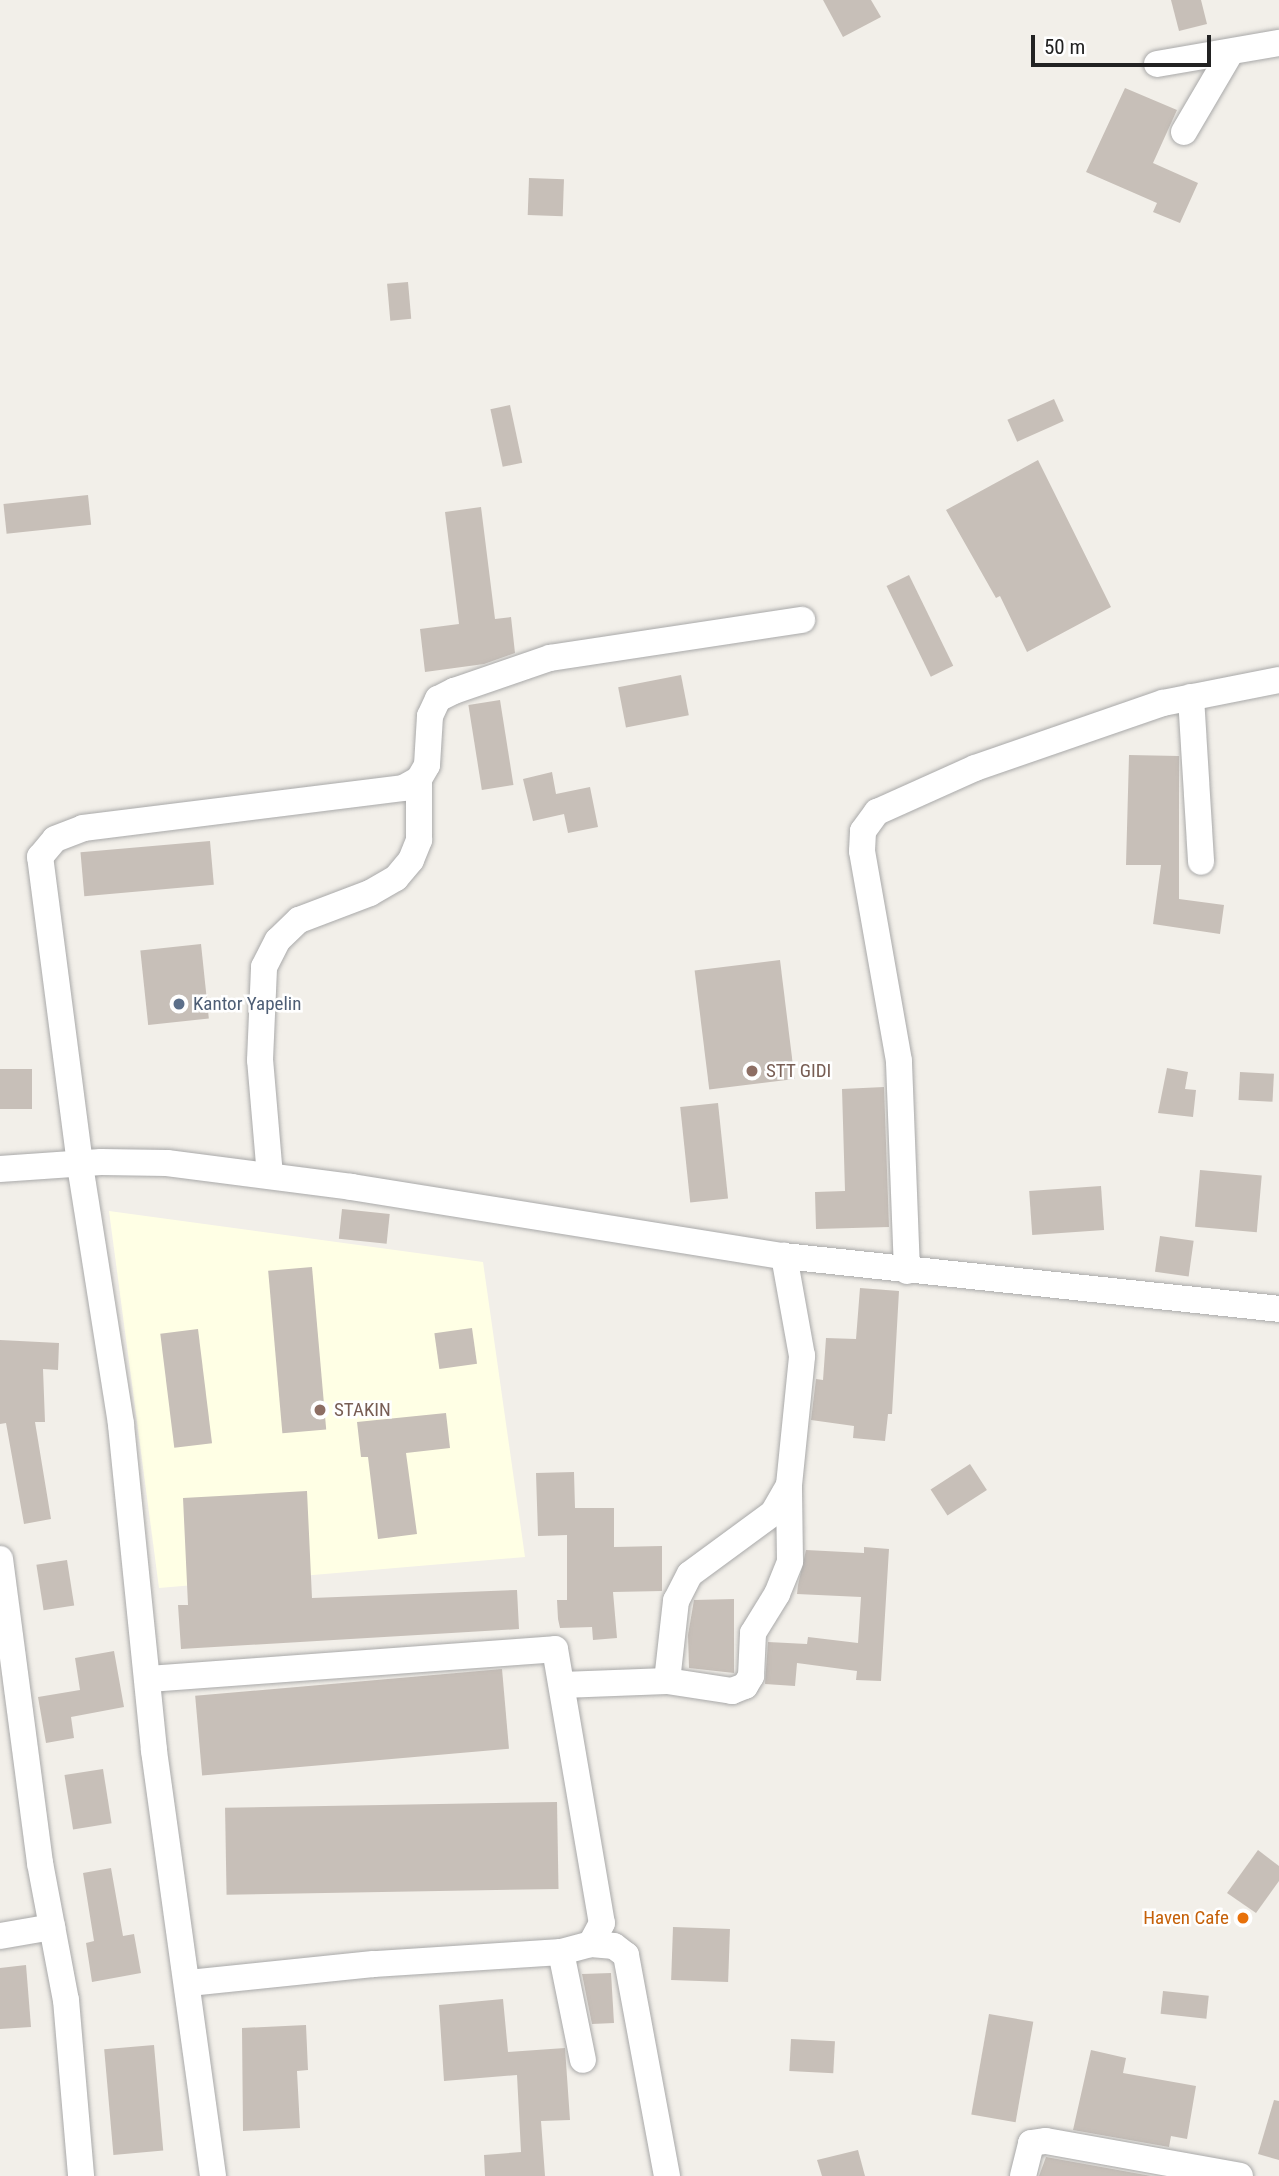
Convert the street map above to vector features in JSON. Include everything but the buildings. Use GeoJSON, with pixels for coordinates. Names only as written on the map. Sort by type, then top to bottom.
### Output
{"type":"FeatureCollection","features":[{"type":"Feature","properties":{"kind":"street"},"geometry":{"type":"LineString","coordinates":[[1157,64],[1279,43]]}},
{"type":"Feature","properties":{"kind":"street"},"geometry":{"type":"LineString","coordinates":[[1184,131],[1241,50]]}},
{"type":"Feature","properties":{"kind":"street"},"geometry":{"type":"LineString","coordinates":[[270,1176],[260,1060],[264,967],[278,940],[299,920],[370,893],[396,878],[411,860],[419,840],[419,779],[427,765],[430,716],[438,699],[550,658],[802,620]]}},
{"type":"Feature","properties":{"kind":"street"},"geometry":{"type":"LineString","coordinates":[[919,1272],[899,1060],[862,851],[863,831],[877,812],[975,768],[1191,697],[1279,680]]}},
{"type":"Feature","properties":{"kind":"street"},"geometry":{"type":"LineString","coordinates":[[1191,697],[1201,862]]}},
{"type":"Feature","properties":{"kind":"street"},"geometry":{"type":"LineString","coordinates":[[213,2176],[148,1679],[122,1437],[80,1164],[40,857],[44,848],[83,828],[379,793],[419,779]]}},
{"type":"Feature","properties":{"kind":"street"},"geometry":{"type":"LineString","coordinates":[[0,1169],[80,1164],[167,1163],[270,1176],[784,1256],[1279,1309]]}},
{"type":"Feature","properties":{"kind":"street"},"geometry":{"type":"LineString","coordinates":[[562,1685],[667,1681],[732,1691],[745,1686],[751,1676],[753,1633],[777,1594],[790,1561],[789,1485],[802,1356],[784,1256]]}},
{"type":"Feature","properties":{"kind":"street"},"geometry":{"type":"LineString","coordinates":[[667,1681],[671,1624],[676,1601],[690,1574],[773,1513],[789,1485]]}},
{"type":"Feature","properties":{"kind":"street"},"geometry":{"type":"LineString","coordinates":[[0,1559],[52,1927],[73,2049],[81,2176]]}},
{"type":"Feature","properties":{"kind":"street"},"geometry":{"type":"LineString","coordinates":[[148,1679],[555,1649],[602,1923],[591,1944]]}},
{"type":"Feature","properties":{"kind":"street"},"geometry":{"type":"LineString","coordinates":[[0,1936],[52,1927]]}},
{"type":"Feature","properties":{"kind":"street"},"geometry":{"type":"LineString","coordinates":[[189,1983],[373,1964],[561,1952],[591,1944],[614,1946],[626,1955],[667,2176]]}},
{"type":"Feature","properties":{"kind":"street"},"geometry":{"type":"LineString","coordinates":[[561,1952],[583,2060]]}},
{"type":"Feature","properties":{"kind":"street"},"geometry":{"type":"LineString","coordinates":[[1023,2176],[1031,2143],[1046,2141],[1240,2176]]}},
{"type":"Feature","properties":{"kind":"shaded area","name":"STAKIN"},"geometry":{"type":"Polygon","coordinates":[[[109,1211],[483,1262],[525,1557],[159,1588],[109,1211]]]}},
{"type":"Feature","properties":{"kind":"place","name":"Kantor Yapelin"},"geometry":{"type":"Point","coordinates":[179,1004]}},
{"type":"Feature","properties":{"kind":"place","name":"STT GIDI"},"geometry":{"type":"Point","coordinates":[752,1071]}},
{"type":"Feature","properties":{"kind":"place","name":"STAKIN"},"geometry":{"type":"Point","coordinates":[320,1410]}},
{"type":"Feature","properties":{"kind":"place","name":"Haven Cafe"},"geometry":{"type":"Point","coordinates":[1243,1918]}}]}
